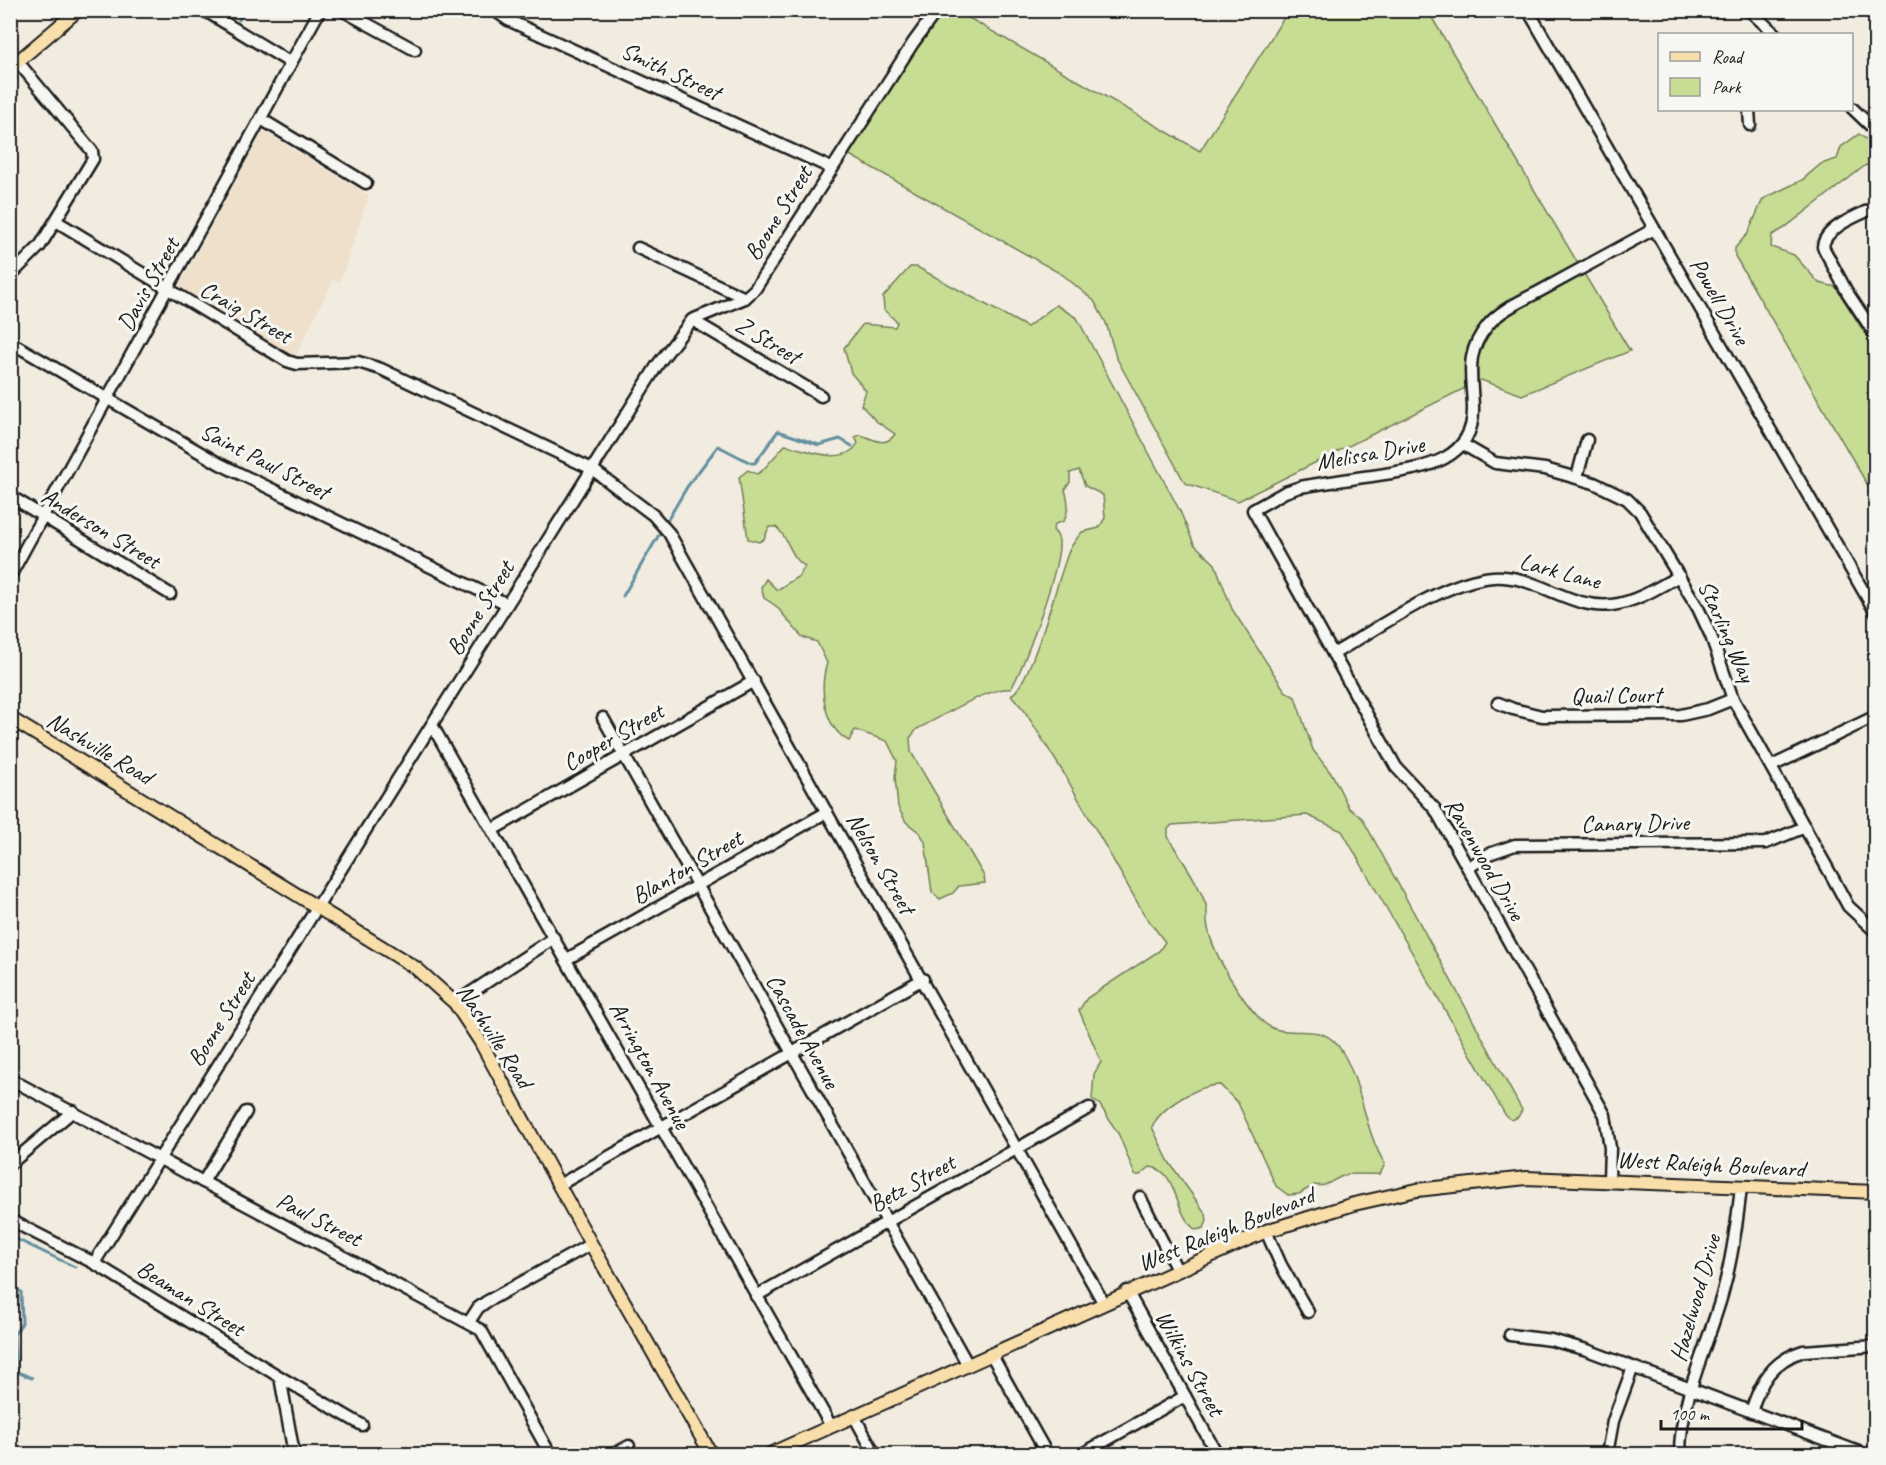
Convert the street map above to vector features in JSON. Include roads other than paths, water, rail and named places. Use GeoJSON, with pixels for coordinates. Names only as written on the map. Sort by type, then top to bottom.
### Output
{"type":"FeatureCollection","features":[{"type":"Feature","properties":{"kind":"main road"},"geometry":{"type":"LineString","coordinates":[[14,65],[78,10]]}},
{"type":"Feature","properties":{"kind":"main road","name":"Nashville Road"},"geometry":{"type":"LineString","coordinates":[[12,721],[317,905],[416,968],[455,1003],[480,1041],[591,1244],[711,1455]]}},
{"type":"Feature","properties":{"kind":"main road","name":"West Raleigh Boulevard"},"geometry":{"type":"LineString","coordinates":[[770,1455],[1127,1291],[1266,1231],[1354,1204],[1436,1187],[1526,1178],[1875,1192]]}},
{"type":"Feature","properties":{"kind":"street"},"geometry":{"type":"LineString","coordinates":[[204,10],[291,63]]}},
{"type":"Feature","properties":{"kind":"street","name":"Davis Street"},"geometry":{"type":"LineString","coordinates":[[10,576],[320,10]]}},
{"type":"Feature","properties":{"kind":"street"},"geometry":{"type":"LineString","coordinates":[[342,10],[415,50]]}},
{"type":"Feature","properties":{"kind":"street","name":"Smith Street"},"geometry":{"type":"LineString","coordinates":[[494,10],[546,37],[831,168]]}},
{"type":"Feature","properties":{"kind":"street","name":"Boone Street"},"geometry":{"type":"LineString","coordinates":[[94,1263],[658,364],[692,320],[745,298],[755,288],[913,43],[938,10]]}},
{"type":"Feature","properties":{"kind":"street","name":"Powell Drive"},"geometry":{"type":"LineString","coordinates":[[1528,10],[1875,614]]}},
{"type":"Feature","properties":{"kind":"street"},"geometry":{"type":"LineString","coordinates":[[1749,10],[1774,33]]}},
{"type":"Feature","properties":{"kind":"street"},"geometry":{"type":"LineString","coordinates":[[10,276],[26,262],[56,221],[93,159],[92,151],[14,65]]}},
{"type":"Feature","properties":{"kind":"street"},"geometry":{"type":"LineString","coordinates":[[1853,110],[1875,131]]}},
{"type":"Feature","properties":{"kind":"street"},"geometry":{"type":"LineString","coordinates":[[1749,111],[1750,125]]}},
{"type":"Feature","properties":{"kind":"street"},"geometry":{"type":"LineString","coordinates":[[261,119],[366,183]]}},
{"type":"Feature","properties":{"kind":"street"},"geometry":{"type":"LineString","coordinates":[[1875,207],[1834,230],[1827,236],[1823,247],[1846,292],[1875,336]]}},
{"type":"Feature","properties":{"kind":"street","name":"Craig Street"},"geometry":{"type":"LineString","coordinates":[[56,221],[168,291],[287,361],[370,364],[592,469]]}},
{"type":"Feature","properties":{"kind":"street"},"geometry":{"type":"LineString","coordinates":[[1462,444],[1471,424],[1473,409],[1469,372],[1472,355],[1488,324],[1515,305],[1654,229]]}},
{"type":"Feature","properties":{"kind":"street"},"geometry":{"type":"LineString","coordinates":[[638,248],[745,298]]}},
{"type":"Feature","properties":{"kind":"street","name":"Z Street"},"geometry":{"type":"LineString","coordinates":[[692,320],[821,396]]}},
{"type":"Feature","properties":{"kind":"street","name":"Saint Paul Street"},"geometry":{"type":"LineString","coordinates":[[10,342],[220,464],[507,604]]}},
{"type":"Feature","properties":{"kind":"street"},"geometry":{"type":"LineString","coordinates":[[1577,477],[1587,440]]}},
{"type":"Feature","properties":{"kind":"street","name":"Starling Way"},"geometry":{"type":"LineString","coordinates":[[1462,444],[1495,463],[1545,469],[1577,477],[1627,499],[1654,532],[1680,576],[1711,636],[1733,699],[1848,906],[1875,932]]}},
{"type":"Feature","properties":{"kind":"street","name":"Melissa Drive"},"geometry":{"type":"LineString","coordinates":[[1253,510],[1285,492],[1300,487],[1422,468],[1445,458],[1462,444]]}},
{"type":"Feature","properties":{"kind":"street","name":"Nelson Street"},"geometry":{"type":"LineString","coordinates":[[592,469],[653,515],[669,533],[1104,1302]]}},
{"type":"Feature","properties":{"kind":"street","name":"Anderson Street"},"geometry":{"type":"LineString","coordinates":[[10,496],[170,594]]}},
{"type":"Feature","properties":{"kind":"street","name":"Ravenwood Drive"},"geometry":{"type":"LineString","coordinates":[[1253,510],[1396,767],[1434,809],[1605,1115],[1611,1148],[1609,1180]]}},
{"type":"Feature","properties":{"kind":"street","name":"Lark Lane"},"geometry":{"type":"LineString","coordinates":[[1333,654],[1431,598],[1477,580],[1512,578],[1530,581],[1582,602],[1613,605],[1630,600],[1680,576]]}},
{"type":"Feature","properties":{"kind":"street","name":"Cooper Street"},"geometry":{"type":"LineString","coordinates":[[494,829],[753,681]]}},
{"type":"Feature","properties":{"kind":"street","name":"Quail Court"},"geometry":{"type":"LineString","coordinates":[[1498,703],[1512,710],[1542,716],[1681,715],[1708,709],[1733,699]]}},
{"type":"Feature","properties":{"kind":"street"},"geometry":{"type":"LineString","coordinates":[[1772,766],[1875,716]]}},
{"type":"Feature","properties":{"kind":"street","name":"Cascade Avenue"},"geometry":{"type":"LineString","coordinates":[[603,718],[968,1365]]}},
{"type":"Feature","properties":{"kind":"street","name":"Arrington Avenue"},"geometry":{"type":"LineString","coordinates":[[432,725],[494,829],[831,1426]]}},
{"type":"Feature","properties":{"kind":"street","name":"Blanton Street"},"geometry":{"type":"LineString","coordinates":[[567,959],[827,812]]}},
{"type":"Feature","properties":{"kind":"street","name":"Canary Drive"},"geometry":{"type":"LineString","coordinates":[[1468,868],[1489,854],[1515,845],[1766,843],[1805,827]]}},
{"type":"Feature","properties":{"kind":"street"},"geometry":{"type":"LineString","coordinates":[[455,1003],[554,938]]}},
{"type":"Feature","properties":{"kind":"street"},"geometry":{"type":"LineString","coordinates":[[559,1185],[923,979]]}},
{"type":"Feature","properties":{"kind":"street","name":"Paul Street"},"geometry":{"type":"LineString","coordinates":[[10,1079],[481,1330],[550,1455]]}},
{"type":"Feature","properties":{"kind":"street","name":"Betz Street"},"geometry":{"type":"LineString","coordinates":[[756,1296],[1089,1108]]}},
{"type":"Feature","properties":{"kind":"street"},"geometry":{"type":"LineString","coordinates":[[10,1164],[73,1112]]}},
{"type":"Feature","properties":{"kind":"street"},"geometry":{"type":"LineString","coordinates":[[203,1182],[246,1112]]}},
{"type":"Feature","properties":{"kind":"street","name":"Hazelwood Drive"},"geometry":{"type":"LineString","coordinates":[[1680,1455],[1682,1426],[1691,1389],[1722,1296],[1735,1239],[1741,1187]]}},
{"type":"Feature","properties":{"kind":"street"},"geometry":{"type":"LineString","coordinates":[[1140,1197],[1177,1270]]}},
{"type":"Feature","properties":{"kind":"street","name":"Beaman Street"},"geometry":{"type":"LineString","coordinates":[[10,1220],[94,1263],[362,1425]]}},
{"type":"Feature","properties":{"kind":"street"},"geometry":{"type":"LineString","coordinates":[[1266,1231],[1281,1265],[1308,1312]]}},
{"type":"Feature","properties":{"kind":"street"},"geometry":{"type":"LineString","coordinates":[[469,1322],[478,1308],[486,1302],[591,1244]]}},
{"type":"Feature","properties":{"kind":"street","name":"Wilkins Street"},"geometry":{"type":"LineString","coordinates":[[1127,1291],[1217,1455]]}},
{"type":"Feature","properties":{"kind":"street"},"geometry":{"type":"LineString","coordinates":[[1510,1335],[1570,1344],[1751,1412],[1846,1451],[1864,1455]]}},
{"type":"Feature","properties":{"kind":"street"},"geometry":{"type":"LineString","coordinates":[[1751,1412],[1762,1381],[1781,1361],[1791,1355],[1803,1351],[1875,1346]]}},
{"type":"Feature","properties":{"kind":"street"},"geometry":{"type":"LineString","coordinates":[[991,1354],[1047,1455]]}},
{"type":"Feature","properties":{"kind":"street"},"geometry":{"type":"LineString","coordinates":[[1607,1455],[1611,1428],[1633,1367]]}},
{"type":"Feature","properties":{"kind":"street"},"geometry":{"type":"LineString","coordinates":[[280,1377],[294,1455]]}},
{"type":"Feature","properties":{"kind":"street"},"geometry":{"type":"LineString","coordinates":[[1082,1455],[1185,1396]]}},
{"type":"Feature","properties":{"kind":"street"},"geometry":{"type":"LineString","coordinates":[[854,1416],[875,1455]]}},
{"type":"Feature","properties":{"kind":"street"},"geometry":{"type":"LineString","coordinates":[[614,1455],[629,1446]]}},
{"type":"Feature","properties":{"kind":"waterway"},"geometry":{"type":"LineString","coordinates":[[239,20],[242,10]]}},
{"type":"Feature","properties":{"kind":"waterway"},"geometry":{"type":"LineString","coordinates":[[623,596],[687,487],[718,446],[751,463],[755,463],[778,431],[819,445],[840,439],[852,446]]}},
{"type":"Feature","properties":{"kind":"waterway"},"geometry":{"type":"LineString","coordinates":[[10,1236],[75,1267]]}},
{"type":"Feature","properties":{"kind":"waterway"},"geometry":{"type":"LineString","coordinates":[[10,1278],[21,1292],[22,1323],[14,1335],[16,1369],[17,1372],[32,1378]]}}]}
